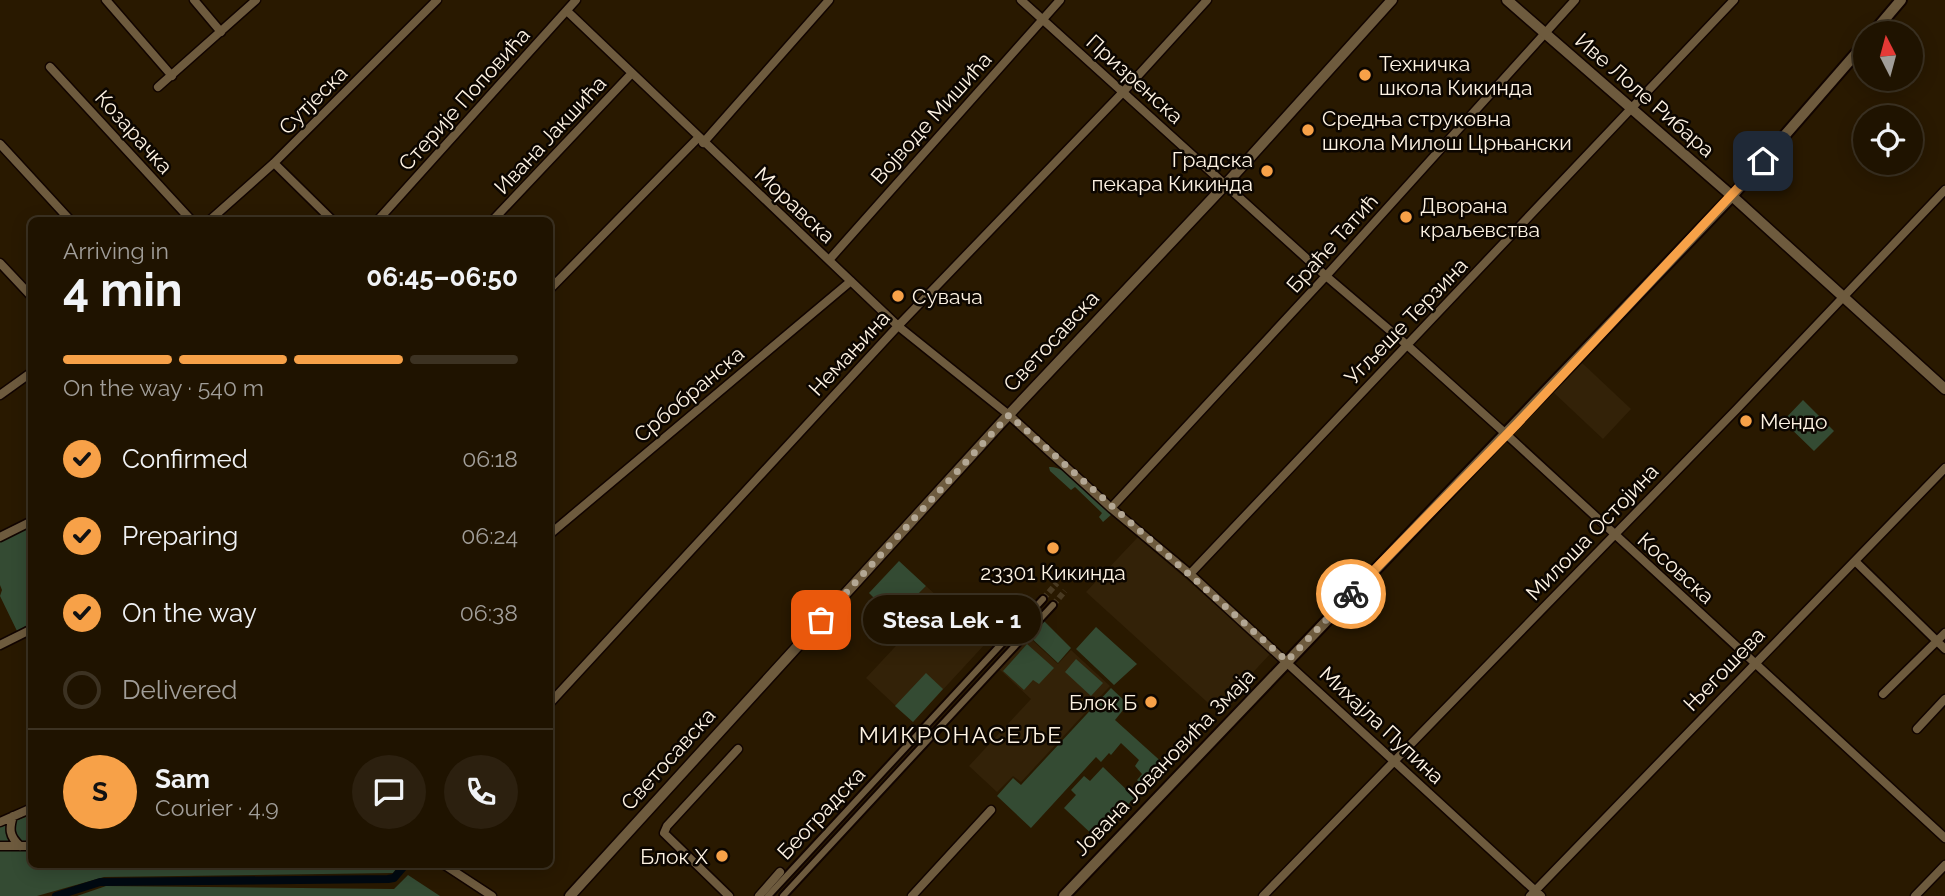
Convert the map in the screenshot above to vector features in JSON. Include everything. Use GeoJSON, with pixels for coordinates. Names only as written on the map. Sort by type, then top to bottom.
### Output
{"type":"FeatureCollection","features":[{"type":"Feature","properties":{"kind":"main road"},"geometry":{"type":"LineString","coordinates":[[1883,21],[1901,0]]}},
{"type":"Feature","properties":{"kind":"main road","name":"Јована Јовановића Змаја"},"geometry":{"type":"LineString","coordinates":[[1064,896],[1732,197],[1853,57]]}},
{"type":"Feature","properties":{"kind":"street"},"geometry":{"type":"LineString","coordinates":[[106,0],[172,76]]}},
{"type":"Feature","properties":{"kind":"street"},"geometry":{"type":"LineString","coordinates":[[194,0],[221,32]]}},
{"type":"Feature","properties":{"kind":"street"},"geometry":{"type":"LineString","coordinates":[[158,87],[256,0]]}},
{"type":"Feature","properties":{"kind":"street","name":"Сутјеска"},"geometry":{"type":"LineString","coordinates":[[213,217],[274,163],[437,0]]}},
{"type":"Feature","properties":{"kind":"street","name":"Стерије Поповића"},"geometry":{"type":"LineString","coordinates":[[381,217],[576,0]]}},
{"type":"Feature","properties":{"kind":"street"},"geometry":{"type":"LineString","coordinates":[[553,286],[701,141],[829,0]]}},
{"type":"Feature","properties":{"kind":"street","name":"Призренска"},"geometry":{"type":"LineString","coordinates":[[1021,0],[1226,184]]}},
{"type":"Feature","properties":{"kind":"street","name":"Војводе Мишића"},"geometry":{"type":"LineString","coordinates":[[829,260],[1060,0]]}},
{"type":"Feature","properties":{"kind":"street","name":"Немањина"},"geometry":{"type":"LineString","coordinates":[[553,700],[898,326],[1124,91],[1207,0]]}},
{"type":"Feature","properties":{"kind":"street","name":"Светосавска"},"geometry":{"type":"LineString","coordinates":[[570,896],[1392,0]]}},
{"type":"Feature","properties":{"kind":"street","name":"Иве Лоле Рибара"},"geometry":{"type":"LineString","coordinates":[[1507,0],[1732,197],[1945,389]]}},
{"type":"Feature","properties":{"kind":"street","name":"Браће Татић"},"geometry":{"type":"LineString","coordinates":[[1111,508],[1326,276],[1575,0]]}},
{"type":"Feature","properties":{"kind":"street","name":"Угљеше Терзина"},"geometry":{"type":"LineString","coordinates":[[1190,574],[1734,0]]}},
{"type":"Feature","properties":{"kind":"street","name":"Моравска"},"geometry":{"type":"LineString","coordinates":[[566,11],[898,326],[1009,415]]}},
{"type":"Feature","properties":{"kind":"street","name":"Козарачка"},"geometry":{"type":"LineString","coordinates":[[50,67],[188,217]]}},
{"type":"Feature","properties":{"kind":"street","name":"Ивана Јакшића"},"geometry":{"type":"LineString","coordinates":[[496,217],[632,74]]}},
{"type":"Feature","properties":{"kind":"street"},"geometry":{"type":"LineString","coordinates":[[0,144],[67,217]]}},
{"type":"Feature","properties":{"kind":"street"},"geometry":{"type":"LineString","coordinates":[[274,163],[329,217]]}},
{"type":"Feature","properties":{"kind":"street","name":"Косовска"},"geometry":{"type":"LineString","coordinates":[[1226,184],[1506,434],[1945,838]]}},
{"type":"Feature","properties":{"kind":"street","name":"Милоша Остојина"},"geometry":{"type":"LineString","coordinates":[[1263,896],[1945,190]]}},
{"type":"Feature","properties":{"kind":"street"},"geometry":{"type":"LineString","coordinates":[[0,263],[28,294]]}},
{"type":"Feature","properties":{"kind":"street","name":"Србобранска"},"geometry":{"type":"LineString","coordinates":[[553,531],[851,281]]}},
{"type":"Feature","properties":{"kind":"street"},"geometry":{"type":"LineString","coordinates":[[0,396],[28,375]]}},
{"type":"Feature","properties":{"kind":"street","name":"Михајла Пупина"},"geometry":{"type":"LineString","coordinates":[[1009,415],[1287,661],[1535,894]]}},
{"type":"Feature","properties":{"kind":"street","name":"Његошева"},"geometry":{"type":"LineString","coordinates":[[1535,894],[1754,663],[1945,468]]}},
{"type":"Feature","properties":{"kind":"street"},"geometry":{"type":"LineString","coordinates":[[0,537],[28,523]]}},
{"type":"Feature","properties":{"kind":"street"},"geometry":{"type":"LineString","coordinates":[[1855,561],[1945,649]]}},
{"type":"Feature","properties":{"kind":"street","name":"Београдска"},"geometry":{"type":"LineString","coordinates":[[768,896],[1043,599]]}},
{"type":"Feature","properties":{"kind":"street","name":"Београдска"},"geometry":{"type":"LineString","coordinates":[[783,896],[1053,605]]}},
{"type":"Feature","properties":{"kind":"street"},"geometry":{"type":"LineString","coordinates":[[0,645],[28,631]]}},
{"type":"Feature","properties":{"kind":"street"},"geometry":{"type":"LineString","coordinates":[[1883,694],[1945,633]]}},
{"type":"Feature","properties":{"kind":"street"},"geometry":{"type":"LineString","coordinates":[[1917,729],[1945,699]]}},
{"type":"Feature","properties":{"kind":"street"},"geometry":{"type":"LineString","coordinates":[[729,896],[664,833],[667,826],[738,749]]}},
{"type":"Feature","properties":{"kind":"street"},"geometry":{"type":"LineString","coordinates":[[0,821],[28,810]]}},
{"type":"Feature","properties":{"kind":"street"},"geometry":{"type":"LineString","coordinates":[[912,896],[990,810]]}},
{"type":"Feature","properties":{"kind":"street"},"geometry":{"type":"LineString","coordinates":[[13,816],[10,832],[13,840],[20,846]]}},
{"type":"Feature","properties":{"kind":"street"},"geometry":{"type":"LineString","coordinates":[[0,846],[28,846]]}},
{"type":"Feature","properties":{"kind":"street"},"geometry":{"type":"LineString","coordinates":[[1915,896],[1945,865]]}},
{"type":"Feature","properties":{"kind":"street"},"geometry":{"type":"LineString","coordinates":[[449,868],[492,896]]}},
{"type":"Feature","properties":{"kind":"street"},"geometry":{"type":"LineString","coordinates":[[759,896],[780,872]]}},
{"type":"Feature","properties":{"kind":"shaded area"},"geometry":{"type":"Polygon","coordinates":[[[1580,361],[1631,409],[1603,439],[1552,391],[1580,361]]]}},
{"type":"Feature","properties":{"kind":"shaded area"},"geometry":{"type":"Polygon","coordinates":[[[1138,537],[1271,653],[1217,711],[1086,592],[1138,537]]]}},
{"type":"Feature","properties":{"kind":"shaded area"},"geometry":{"type":"Polygon","coordinates":[[[926,586],[987,642],[913,722],[866,678],[907,634],[893,621],[926,586]]]}},
{"type":"Feature","properties":{"kind":"shaded area"},"geometry":{"type":"Polygon","coordinates":[[[1027,639],[1030,642],[1032,640],[1058,664],[1071,650],[1110,686],[1021,782],[1013,776],[997,792],[969,766],[1031,699],[999,669],[1027,639]]]}},
{"type":"Feature","properties":{"kind":"green space"},"geometry":{"type":"Polygon","coordinates":[[[1803,400],[1834,431],[1814,451],[1783,421],[1803,400]]]}},
{"type":"Feature","properties":{"kind":"green space"},"geometry":{"type":"Polygon","coordinates":[[[1049,467],[1057,468],[1073,477],[1112,514],[1103,522],[1099,517],[1102,513],[1075,487],[1071,490],[1049,467]]]}},
{"type":"Feature","properties":{"kind":"green space"},"geometry":{"type":"Polygon","coordinates":[[[28,528],[28,625],[17,631],[0,596],[0,542],[28,528]]]}},
{"type":"Feature","properties":{"kind":"green space"},"geometry":{"type":"Polygon","coordinates":[[[899,561],[926,586],[894,618],[869,593],[899,561]]]}},
{"type":"Feature","properties":{"kind":"green space"},"geometry":{"type":"Polygon","coordinates":[[[1041,618],[1071,648],[1058,663],[1027,634],[1041,618]]]}},
{"type":"Feature","properties":{"kind":"green space"},"geometry":{"type":"Polygon","coordinates":[[[1096,627],[1137,664],[1114,685],[1076,649],[1096,627]]]}},
{"type":"Feature","properties":{"kind":"green space"},"geometry":{"type":"Polygon","coordinates":[[[1027,644],[1054,668],[1039,684],[1033,680],[1024,690],[1003,671],[1027,644]]]}},
{"type":"Feature","properties":{"kind":"green space"},"geometry":{"type":"Polygon","coordinates":[[[1076,659],[1103,683],[1091,696],[1065,672],[1076,659]]]}},
{"type":"Feature","properties":{"kind":"green space"},"geometry":{"type":"Polygon","coordinates":[[[926,673],[943,689],[913,722],[895,706],[926,673]]]}},
{"type":"Feature","properties":{"kind":"green space"},"geometry":{"type":"Polygon","coordinates":[[[1111,688],[1128,704],[1115,720],[1165,765],[1144,788],[1137,780],[1142,774],[1135,766],[1139,760],[1121,743],[1101,762],[1096,757],[1031,828],[997,796],[1013,778],[1021,785],[1111,688]]]}},
{"type":"Feature","properties":{"kind":"green space"},"geometry":{"type":"Polygon","coordinates":[[[1103,767],[1131,794],[1137,789],[1140,792],[1096,838],[1064,808],[1076,795],[1071,790],[1084,776],[1090,781],[1103,767]]]}},
{"type":"Feature","properties":{"kind":"green space"},"geometry":{"type":"Polygon","coordinates":[[[28,816],[28,868],[397,868],[393,873],[104,877],[37,896],[0,896],[0,827],[28,816]]]}},
{"type":"Feature","properties":{"kind":"green space"},"geometry":{"type":"Polygon","coordinates":[[[408,875],[440,896],[77,896],[106,886],[394,889],[408,875]]]}},
{"type":"Feature","properties":{"kind":"waterway"},"geometry":{"type":"LineString","coordinates":[[56,896],[100,882],[388,879],[394,878],[403,868]]}},
{"type":"Feature","properties":{"kind":"tunnel"},"geometry":{"type":"LineString","coordinates":[[1043,599],[1057,583]]}},
{"type":"Feature","properties":{"kind":"tunnel"},"geometry":{"type":"LineString","coordinates":[[1053,605],[1065,591]]}},
{"type":"Feature","properties":{"kind":"way so far"},"geometry":{"type":"LineString","coordinates":[[821,620],[1009,415],[1287,661],[1351,594]]}},
{"type":"Feature","properties":{"kind":"place","name":"Техничка школа Кикинда"},"geometry":{"type":"Point","coordinates":[1365,75]}},
{"type":"Feature","properties":{"kind":"place","name":"Средња струковна школа Милош Црњански"},"geometry":{"type":"Point","coordinates":[1308,130]}},
{"type":"Feature","properties":{"kind":"place","name":"Градска пекара Кикинда"},"geometry":{"type":"Point","coordinates":[1267,171]}},
{"type":"Feature","properties":{"kind":"place","name":"Дворана краљевства"},"geometry":{"type":"Point","coordinates":[1406,217]}},
{"type":"Feature","properties":{"kind":"place","name":"Сувача"},"geometry":{"type":"Point","coordinates":[898,296]}},
{"type":"Feature","properties":{"kind":"place","name":"Мендо"},"geometry":{"type":"Point","coordinates":[1746,421]}},
{"type":"Feature","properties":{"kind":"place","name":"23301 Кикинда"},"geometry":{"type":"Point","coordinates":[1053,548]}},
{"type":"Feature","properties":{"kind":"place","name":"Stesa Lek - 1"},"geometry":{"type":"Point","coordinates":[821,620]}},
{"type":"Feature","properties":{"kind":"place","name":"Блок Б"},"geometry":{"type":"Point","coordinates":[1151,702]}},
{"type":"Feature","properties":{"kind":"place","name":"Блок Х"},"geometry":{"type":"Point","coordinates":[722,856]}},
{"type":"Feature","properties":{"kind":"district","name":"МИКРОНАСЕЉЕ"},"geometry":{"type":"Point","coordinates":[961,734]}},
{"type":"Feature","properties":{"kind":"route"},"geometry":{"type":"LineString","coordinates":[[1351,594],[1517,424],[1763,161]]}}]}
